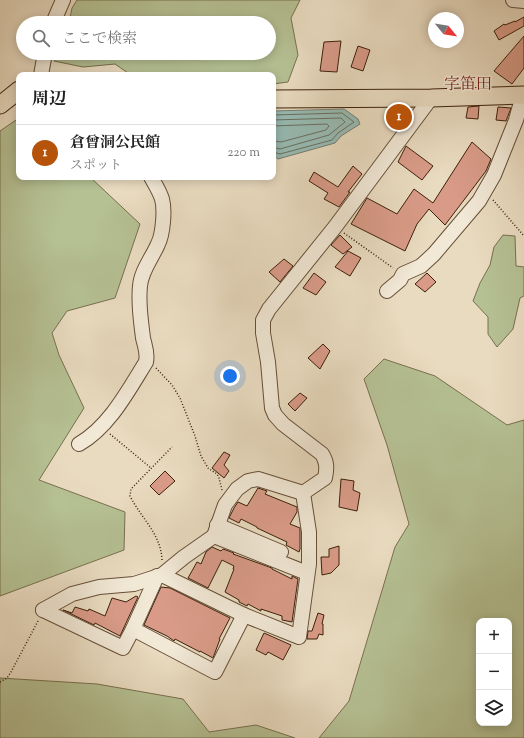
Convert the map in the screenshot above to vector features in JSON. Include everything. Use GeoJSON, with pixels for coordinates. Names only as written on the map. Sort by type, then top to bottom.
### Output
{"type":"FeatureCollection","features":[{"type":"Feature","properties":{"kind":"main road"},"geometry":{"type":"LineString","coordinates":[[0,105],[16,92]]}},
{"type":"Feature","properties":{"kind":"main road"},"geometry":{"type":"LineString","coordinates":[[276,99],[431,98],[524,95]]}},
{"type":"Feature","properties":{"kind":"street"},"geometry":{"type":"LineString","coordinates":[[56,16],[63,0]]}},
{"type":"Feature","properties":{"kind":"street"},"geometry":{"type":"LineString","coordinates":[[513,0],[524,1]]}},
{"type":"Feature","properties":{"kind":"street"},"geometry":{"type":"LineString","coordinates":[[42,72],[44,60]]}},
{"type":"Feature","properties":{"kind":"street"},"geometry":{"type":"LineString","coordinates":[[387,291],[400,280],[403,274],[421,266],[434,254],[479,201],[494,175],[524,95]]}},
{"type":"Feature","properties":{"kind":"street"},"geometry":{"type":"LineString","coordinates":[[303,493],[325,478],[327,467],[326,460],[322,454],[283,424],[275,415],[272,408],[268,362],[263,333],[263,320],[269,309],[335,227],[431,98]]}},
{"type":"Feature","properties":{"kind":"street"},"geometry":{"type":"LineString","coordinates":[[79,444],[101,427],[128,391],[146,362],[147,357],[140,307],[140,285],[148,262],[159,243],[164,219],[162,199],[152,180]]}},
{"type":"Feature","properties":{"kind":"street"},"geometry":{"type":"LineString","coordinates":[[43,610],[72,594],[99,587],[134,584],[162,574],[216,530],[227,502],[237,489],[248,481],[258,479],[303,493]]}},
{"type":"Feature","properties":{"kind":"street"},"geometry":{"type":"LineString","coordinates":[[162,574],[244,615],[299,637],[308,569],[309,532],[303,493]]}},
{"type":"Feature","properties":{"kind":"street"},"geometry":{"type":"LineString","coordinates":[[216,530],[308,569]]}},
{"type":"Feature","properties":{"kind":"street"},"geometry":{"type":"LineString","coordinates":[[43,610],[123,648],[162,574]]}},
{"type":"Feature","properties":{"kind":"street"},"geometry":{"type":"LineString","coordinates":[[133,629],[215,672],[244,615]]}},
{"type":"Feature","properties":{"kind":"path"},"geometry":{"type":"LineString","coordinates":[[485,190],[524,236]]}},
{"type":"Feature","properties":{"kind":"path"},"geometry":{"type":"LineString","coordinates":[[335,227],[403,274]]}},
{"type":"Feature","properties":{"kind":"path"},"geometry":{"type":"LineString","coordinates":[[147,357],[172,385],[180,398],[201,456],[208,468],[217,474],[223,497],[227,502]]}},
{"type":"Feature","properties":{"kind":"path"},"geometry":{"type":"LineString","coordinates":[[101,427],[151,468]]}},
{"type":"Feature","properties":{"kind":"path"},"geometry":{"type":"LineString","coordinates":[[162,574],[162,551],[157,539],[130,496],[131,488],[172,447]]}},
{"type":"Feature","properties":{"kind":"path"},"geometry":{"type":"LineString","coordinates":[[0,682],[7,678],[11,672],[43,610]]}},
{"type":"Feature","properties":{"kind":"green space"},"geometry":{"type":"Polygon","coordinates":[[[77,0],[300,0],[291,18],[298,55],[288,82],[276,84],[276,72],[127,72],[115,64],[83,67],[54,61],[276,60],[276,16],[70,16],[72,8],[77,0]]]}},
{"type":"Feature","properties":{"kind":"green space"},"geometry":{"type":"Polygon","coordinates":[[[16,120],[16,180],[93,180],[140,224],[115,298],[67,311],[52,333],[59,355],[84,408],[39,480],[125,512],[124,550],[0,596],[0,131],[16,120]]]}},
{"type":"Feature","properties":{"kind":"green space"},"geometry":{"type":"Polygon","coordinates":[[[503,235],[515,236],[516,266],[524,267],[524,296],[520,298],[513,329],[497,347],[488,334],[488,317],[473,301],[480,283],[490,265],[494,247],[503,235]]]}},
{"type":"Feature","properties":{"kind":"green space"},"geometry":{"type":"Polygon","coordinates":[[[384,359],[435,376],[507,425],[524,420],[524,738],[319,738],[349,701],[395,547],[409,524],[387,445],[364,379],[384,359]]]}},
{"type":"Feature","properties":{"kind":"green space"},"geometry":{"type":"Polygon","coordinates":[[[0,678],[97,684],[183,699],[209,732],[256,725],[295,738],[0,738],[0,678]]]}},
{"type":"Feature","properties":{"kind":"water"},"geometry":{"type":"Polygon","coordinates":[[[344,109],[358,119],[360,124],[341,136],[335,143],[278,159],[276,157],[276,111],[344,109]]]}},
{"type":"Feature","properties":{"kind":"building"},"geometry":{"type":"Polygon","coordinates":[[[524,17],[524,26],[499,40],[494,31],[504,24],[515,22],[524,17]]]}},
{"type":"Feature","properties":{"kind":"building"},"geometry":{"type":"Polygon","coordinates":[[[524,36],[524,68],[512,84],[494,71],[524,36]]]}},
{"type":"Feature","properties":{"kind":"building"},"geometry":{"type":"Polygon","coordinates":[[[341,41],[337,72],[320,71],[324,42],[341,41]]]}},
{"type":"Feature","properties":{"kind":"building"},"geometry":{"type":"Polygon","coordinates":[[[358,46],[370,50],[363,71],[351,67],[358,46]]]}},
{"type":"Feature","properties":{"kind":"building"},"geometry":{"type":"Polygon","coordinates":[[[479,106],[478,119],[466,118],[468,107],[479,106]]]}},
{"type":"Feature","properties":{"kind":"building"},"geometry":{"type":"Polygon","coordinates":[[[498,107],[511,108],[506,121],[496,120],[498,107]]]}},
{"type":"Feature","properties":{"kind":"building"},"geometry":{"type":"Polygon","coordinates":[[[393,108],[409,113],[401,124],[389,121],[393,108]]]}},
{"type":"Feature","properties":{"kind":"building"},"geometry":{"type":"Polygon","coordinates":[[[472,142],[491,159],[486,171],[445,225],[429,209],[417,224],[405,251],[351,224],[367,198],[397,214],[414,189],[433,203],[472,142]]]}},
{"type":"Feature","properties":{"kind":"building"},"geometry":{"type":"Polygon","coordinates":[[[406,146],[433,166],[422,180],[398,162],[406,146]]]}},
{"type":"Feature","properties":{"kind":"building"},"geometry":{"type":"Polygon","coordinates":[[[353,166],[362,174],[339,207],[324,199],[328,193],[309,181],[314,172],[338,187],[353,166]]]}},
{"type":"Feature","properties":{"kind":"building"},"geometry":{"type":"Polygon","coordinates":[[[340,235],[352,247],[343,254],[331,245],[340,235]]]}},
{"type":"Feature","properties":{"kind":"building"},"geometry":{"type":"Polygon","coordinates":[[[348,251],[361,258],[350,276],[335,267],[348,251]]]}},
{"type":"Feature","properties":{"kind":"building"},"geometry":{"type":"Polygon","coordinates":[[[284,259],[293,266],[280,282],[269,272],[284,259]]]}},
{"type":"Feature","properties":{"kind":"building"},"geometry":{"type":"Polygon","coordinates":[[[314,273],[326,282],[316,295],[303,288],[314,273]]]}},
{"type":"Feature","properties":{"kind":"building"},"geometry":{"type":"Polygon","coordinates":[[[427,273],[436,282],[425,292],[415,284],[427,273]]]}},
{"type":"Feature","properties":{"kind":"building"},"geometry":{"type":"Polygon","coordinates":[[[323,344],[330,351],[320,369],[308,358],[323,344]]]}},
{"type":"Feature","properties":{"kind":"building"},"geometry":{"type":"Polygon","coordinates":[[[300,393],[307,398],[295,411],[288,404],[300,393]]]}},
{"type":"Feature","properties":{"kind":"building"},"geometry":{"type":"Polygon","coordinates":[[[224,452],[230,455],[224,465],[229,471],[224,478],[212,468],[224,452]]]}},
{"type":"Feature","properties":{"kind":"building"},"geometry":{"type":"Polygon","coordinates":[[[165,471],[175,481],[159,495],[150,486],[165,471]]]}},
{"type":"Feature","properties":{"kind":"building"},"geometry":{"type":"Polygon","coordinates":[[[341,479],[354,481],[353,490],[360,493],[357,511],[339,507],[341,479]]]}},
{"type":"Feature","properties":{"kind":"building"},"geometry":{"type":"Polygon","coordinates":[[[258,488],[267,491],[265,494],[297,507],[297,512],[290,524],[300,528],[299,552],[286,545],[287,542],[241,519],[239,523],[229,518],[238,502],[247,506],[258,488]]]}},
{"type":"Feature","properties":{"kind":"building"},"geometry":{"type":"Polygon","coordinates":[[[339,546],[339,565],[331,573],[322,575],[321,557],[329,557],[329,549],[339,546]]]}},
{"type":"Feature","properties":{"kind":"building"},"geometry":{"type":"Polygon","coordinates":[[[212,547],[221,551],[223,549],[272,568],[292,579],[292,576],[298,579],[292,622],[282,620],[282,616],[261,609],[261,611],[248,604],[247,606],[225,592],[234,566],[222,560],[208,588],[188,578],[197,562],[201,564],[206,552],[212,547]]]}},
{"type":"Feature","properties":{"kind":"building"},"geometry":{"type":"Polygon","coordinates":[[[161,587],[170,588],[230,618],[219,639],[213,658],[175,639],[174,641],[144,625],[161,587]]]}},
{"type":"Feature","properties":{"kind":"building"},"geometry":{"type":"Polygon","coordinates":[[[136,596],[138,597],[120,636],[95,623],[94,625],[63,610],[72,613],[75,607],[88,611],[89,609],[105,616],[112,598],[126,602],[136,596]]]}},
{"type":"Feature","properties":{"kind":"building"},"geometry":{"type":"Polygon","coordinates":[[[318,613],[324,615],[322,624],[323,635],[319,634],[317,639],[307,639],[308,631],[312,631],[318,613]]]}},
{"type":"Feature","properties":{"kind":"building"},"geometry":{"type":"Polygon","coordinates":[[[264,633],[291,645],[283,660],[268,652],[266,655],[256,650],[264,633]]]}},
{"type":"Feature","properties":{"kind":"place","name":"倉曾洞公民館"},"geometry":{"type":"Point","coordinates":[399,117]}},
{"type":"Feature","properties":{"kind":"district","name":"字笛田"},"geometry":{"type":"Point","coordinates":[468,85]}}]}
